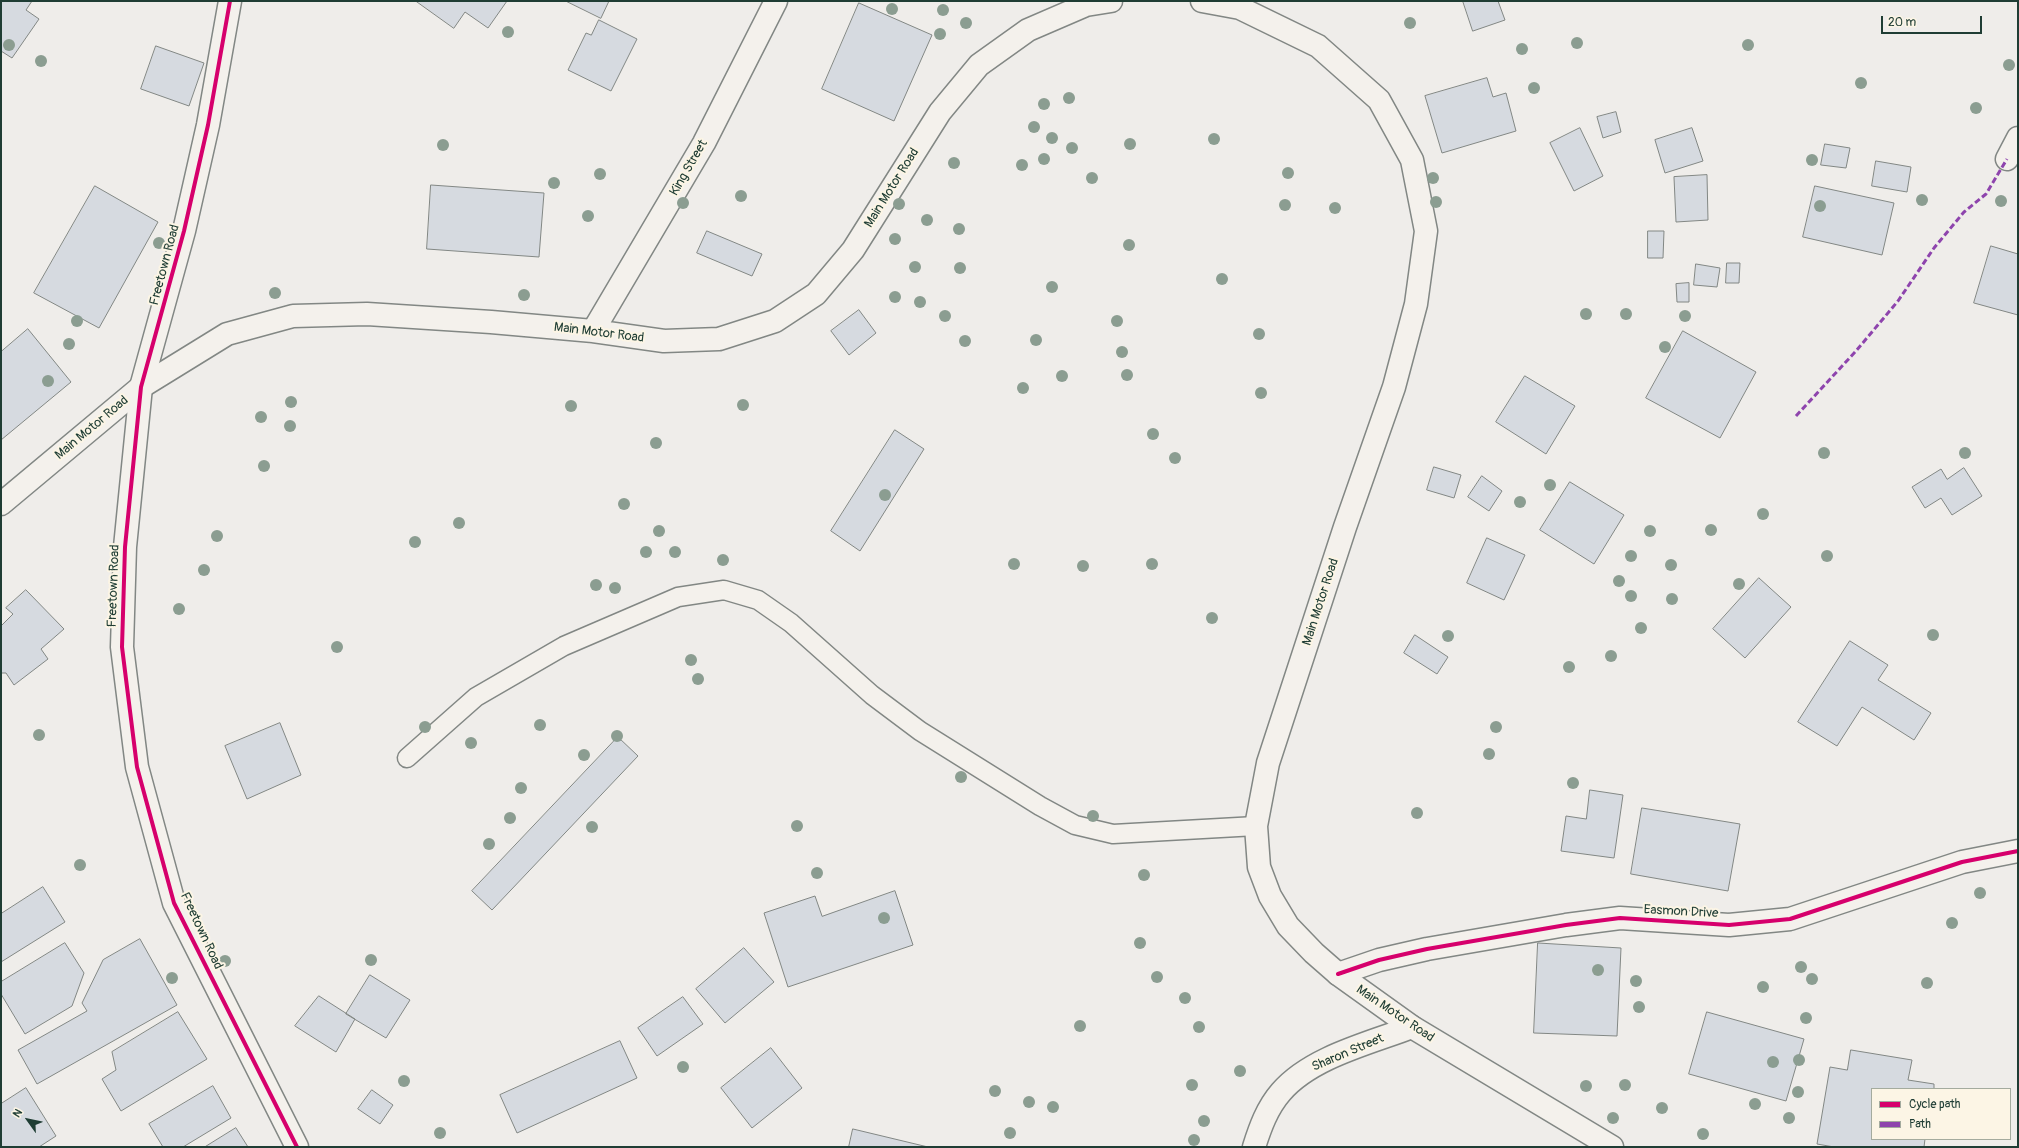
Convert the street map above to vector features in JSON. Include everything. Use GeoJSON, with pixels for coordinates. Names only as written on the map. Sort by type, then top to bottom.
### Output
{"type":"FeatureCollection","features":[{"type":"Feature","properties":{"kind":"main road","name":"Freetown Road"},"geometry":{"type":"LineString","coordinates":[[230,1],[208,125],[184,231],[141,387],[125,547],[122,647],[137,767],[174,903],[297,1147]]}},
{"type":"Feature","properties":{"kind":"main road","name":"King Street"},"geometry":{"type":"LineString","coordinates":[[593,331],[704,143],[776,1]]}},
{"type":"Feature","properties":{"kind":"main road","name":"Main Motor Road"},"geometry":{"type":"LineString","coordinates":[[1,504],[141,387],[227,334],[293,316],[367,314],[593,331],[664,341],[719,339],[775,321],[816,294],[853,250],[940,112],[979,65],[1028,30],[1086,5],[1111,1]]}},
{"type":"Feature","properties":{"kind":"main road","name":"Main Motor Road"},"geometry":{"type":"LineString","coordinates":[[1202,1],[1240,8],[1318,46],[1379,100],[1412,160],[1426,231],[1416,304],[1394,387],[1344,526],[1268,763],[1256,826],[1259,867],[1270,896],[1288,926],[1314,953],[1338,974],[1412,1027],[1612,1147]]}},
{"type":"Feature","properties":{"kind":"main road"},"geometry":{"type":"LineString","coordinates":[[2007,159],[2018,138]]}},
{"type":"Feature","properties":{"kind":"main road","name":"Easmon Drive"},"geometry":{"type":"LineString","coordinates":[[1338,974],[1379,960],[1426,949],[1574,924],[1620,918],[1729,925],[1790,919],[1962,862],[2018,851]]}},
{"type":"Feature","properties":{"kind":"main road","name":"Sharon Street"},"geometry":{"type":"LineString","coordinates":[[1254,1147],[1262,1122],[1280,1093],[1299,1076],[1325,1060],[1412,1027]]}},
{"type":"Feature","properties":{"kind":"lane"},"geometry":{"type":"LineString","coordinates":[[407,758],[476,697],[564,646],[678,596],[724,590],[758,600],[791,623],[872,695],[920,732],[1040,806],[1074,825],[1113,834],[1256,826]]}},
{"type":"Feature","properties":{"kind":"building"},"geometry":{"type":"Polygon","coordinates":[[[1,1],[32,1],[26,10],[39,19],[12,58],[1,51],[1,1]]]}},
{"type":"Feature","properties":{"kind":"building"},"geometry":{"type":"Polygon","coordinates":[[[416,1],[507,1],[488,28],[465,12],[454,28],[416,1]]]}},
{"type":"Feature","properties":{"kind":"building"},"geometry":{"type":"Polygon","coordinates":[[[566,1],[609,1],[601,18],[566,1]]]}},
{"type":"Feature","properties":{"kind":"building"},"geometry":{"type":"Polygon","coordinates":[[[1463,1],[1498,1],[1505,20],[1473,31],[1463,1]]]}},
{"type":"Feature","properties":{"kind":"building"},"geometry":{"type":"Polygon","coordinates":[[[859,3],[932,35],[894,121],[822,89],[859,3]]]}},
{"type":"Feature","properties":{"kind":"building"},"geometry":{"type":"Polygon","coordinates":[[[599,20],[637,39],[611,91],[568,70],[586,33],[591,35],[599,20]]]}},
{"type":"Feature","properties":{"kind":"building"},"geometry":{"type":"Polygon","coordinates":[[[156,46],[204,63],[189,106],[141,89],[156,46]]]}},
{"type":"Feature","properties":{"kind":"building"},"geometry":{"type":"Polygon","coordinates":[[[1487,78],[1493,97],[1506,93],[1516,131],[1442,153],[1425,96],[1487,78]]]}},
{"type":"Feature","properties":{"kind":"building"},"geometry":{"type":"Polygon","coordinates":[[[1616,112],[1621,132],[1603,138],[1597,117],[1616,112]]]}},
{"type":"Feature","properties":{"kind":"building"},"geometry":{"type":"Polygon","coordinates":[[[1580,128],[1603,176],[1574,191],[1550,143],[1580,128]]]}},
{"type":"Feature","properties":{"kind":"building"},"geometry":{"type":"Polygon","coordinates":[[[1692,128],[1703,161],[1665,173],[1655,140],[1692,128]]]}},
{"type":"Feature","properties":{"kind":"building"},"geometry":{"type":"Polygon","coordinates":[[[1825,144],[1850,148],[1846,168],[1821,165],[1825,144]]]}},
{"type":"Feature","properties":{"kind":"building"},"geometry":{"type":"Polygon","coordinates":[[[1876,161],[1911,167],[1907,192],[1872,186],[1876,161]]]}},
{"type":"Feature","properties":{"kind":"building"},"geometry":{"type":"Polygon","coordinates":[[[1707,175],[1708,220],[1676,222],[1674,177],[1707,175]]]}},
{"type":"Feature","properties":{"kind":"building"},"geometry":{"type":"Polygon","coordinates":[[[431,185],[544,193],[539,257],[427,249],[431,185]]]}},
{"type":"Feature","properties":{"kind":"building"},"geometry":{"type":"Polygon","coordinates":[[[95,186],[158,222],[99,328],[34,293],[95,186]]]}},
{"type":"Feature","properties":{"kind":"building"},"geometry":{"type":"Polygon","coordinates":[[[1815,186],[1894,203],[1882,255],[1803,237],[1815,186]]]}},
{"type":"Feature","properties":{"kind":"building"},"geometry":{"type":"Polygon","coordinates":[[[707,231],[762,254],[752,276],[697,253],[707,231]]]}},
{"type":"Feature","properties":{"kind":"building"},"geometry":{"type":"Polygon","coordinates":[[[1648,231],[1664,231],[1663,258],[1648,258],[1648,231]]]}},
{"type":"Feature","properties":{"kind":"building"},"geometry":{"type":"Polygon","coordinates":[[[1991,246],[2018,254],[2018,315],[1974,303],[1991,246]]]}},
{"type":"Feature","properties":{"kind":"building"},"geometry":{"type":"Polygon","coordinates":[[[1727,263],[1740,263],[1739,283],[1726,283],[1727,263]]]}},
{"type":"Feature","properties":{"kind":"building"},"geometry":{"type":"Polygon","coordinates":[[[1696,264],[1720,268],[1717,287],[1694,285],[1696,264]]]}},
{"type":"Feature","properties":{"kind":"building"},"geometry":{"type":"Polygon","coordinates":[[[1689,283],[1689,302],[1677,302],[1676,284],[1689,283]]]}},
{"type":"Feature","properties":{"kind":"building"},"geometry":{"type":"Polygon","coordinates":[[[859,310],[876,333],[849,355],[831,331],[859,310]]]}},
{"type":"Feature","properties":{"kind":"building"},"geometry":{"type":"Polygon","coordinates":[[[28,329],[71,382],[1,440],[1,352],[28,329]]]}},
{"type":"Feature","properties":{"kind":"building"},"geometry":{"type":"Polygon","coordinates":[[[1683,331],[1756,372],[1720,438],[1646,398],[1683,331]]]}},
{"type":"Feature","properties":{"kind":"building"},"geometry":{"type":"Polygon","coordinates":[[[1525,376],[1575,406],[1546,454],[1496,422],[1525,376]]]}},
{"type":"Feature","properties":{"kind":"building"},"geometry":{"type":"Polygon","coordinates":[[[895,430],[924,449],[860,551],[831,531],[895,430]]]}},
{"type":"Feature","properties":{"kind":"building"},"geometry":{"type":"Polygon","coordinates":[[[1434,467],[1461,475],[1454,498],[1427,490],[1434,467]]]}},
{"type":"Feature","properties":{"kind":"building"},"geometry":{"type":"Polygon","coordinates":[[[1964,468],[1982,496],[1952,515],[1941,498],[1925,508],[1912,487],[1941,469],[1947,479],[1964,468]]]}},
{"type":"Feature","properties":{"kind":"building"},"geometry":{"type":"Polygon","coordinates":[[[1482,476],[1502,491],[1489,511],[1468,497],[1482,476]]]}},
{"type":"Feature","properties":{"kind":"building"},"geometry":{"type":"Polygon","coordinates":[[[1570,482],[1624,515],[1594,564],[1540,530],[1570,482]]]}},
{"type":"Feature","properties":{"kind":"building"},"geometry":{"type":"Polygon","coordinates":[[[1487,538],[1525,555],[1504,600],[1467,583],[1487,538]]]}},
{"type":"Feature","properties":{"kind":"building"},"geometry":{"type":"Polygon","coordinates":[[[1759,578],[1791,607],[1745,658],[1713,629],[1759,578]]]}},
{"type":"Feature","properties":{"kind":"building"},"geometry":{"type":"Polygon","coordinates":[[[26,590],[64,629],[41,649],[48,659],[14,685],[6,673],[1,673],[1,626],[13,614],[6,608],[26,590]]]}},
{"type":"Feature","properties":{"kind":"building"},"geometry":{"type":"Polygon","coordinates":[[[1415,635],[1448,657],[1437,674],[1404,653],[1415,635]]]}},
{"type":"Feature","properties":{"kind":"building"},"geometry":{"type":"Polygon","coordinates":[[[1850,641],[1888,665],[1878,680],[1931,713],[1914,740],[1862,707],[1837,746],[1798,722],[1850,641]]]}},
{"type":"Feature","properties":{"kind":"building"},"geometry":{"type":"Polygon","coordinates":[[[280,723],[301,775],[247,799],[225,746],[280,723]]]}},
{"type":"Feature","properties":{"kind":"building"},"geometry":{"type":"Polygon","coordinates":[[[618,737],[638,756],[492,910],[472,891],[618,737]]]}},
{"type":"Feature","properties":{"kind":"building"},"geometry":{"type":"Polygon","coordinates":[[[1590,790],[1623,795],[1614,858],[1561,851],[1566,816],[1586,819],[1590,790]]]}},
{"type":"Feature","properties":{"kind":"building"},"geometry":{"type":"Polygon","coordinates":[[[1642,808],[1740,824],[1728,891],[1631,874],[1642,808]]]}},
{"type":"Feature","properties":{"kind":"building"},"geometry":{"type":"Polygon","coordinates":[[[43,887],[65,922],[1,962],[1,914],[43,887]]]}},
{"type":"Feature","properties":{"kind":"building"},"geometry":{"type":"Polygon","coordinates":[[[895,891],[913,945],[788,987],[764,913],[815,896],[822,916],[895,891]]]}},
{"type":"Feature","properties":{"kind":"building"},"geometry":{"type":"Polygon","coordinates":[[[140,939],[177,1005],[37,1084],[18,1050],[87,1011],[82,1003],[103,960],[140,939]]]}},
{"type":"Feature","properties":{"kind":"building"},"geometry":{"type":"Polygon","coordinates":[[[65,943],[84,973],[72,1006],[25,1034],[1,994],[1,982],[65,943]]]}},
{"type":"Feature","properties":{"kind":"building"},"geometry":{"type":"Polygon","coordinates":[[[1538,943],[1621,948],[1617,1036],[1534,1033],[1538,943]]]}},
{"type":"Feature","properties":{"kind":"building"},"geometry":{"type":"Polygon","coordinates":[[[744,948],[774,982],[725,1023],[696,989],[744,948]]]}},
{"type":"Feature","properties":{"kind":"building"},"geometry":{"type":"Polygon","coordinates":[[[370,975],[410,1000],[386,1038],[346,1014],[370,975]]]}},
{"type":"Feature","properties":{"kind":"building"},"geometry":{"type":"Polygon","coordinates":[[[319,996],[355,1019],[336,1052],[295,1026],[319,996]]]}},
{"type":"Feature","properties":{"kind":"building"},"geometry":{"type":"Polygon","coordinates":[[[683,997],[703,1024],[657,1056],[638,1028],[683,997]]]}},
{"type":"Feature","properties":{"kind":"building"},"geometry":{"type":"Polygon","coordinates":[[[178,1012],[207,1059],[121,1111],[102,1079],[116,1070],[112,1052],[178,1012]]]}},
{"type":"Feature","properties":{"kind":"building"},"geometry":{"type":"Polygon","coordinates":[[[1707,1012],[1804,1039],[1786,1101],[1689,1074],[1707,1012]]]}},
{"type":"Feature","properties":{"kind":"building"},"geometry":{"type":"Polygon","coordinates":[[[620,1041],[637,1078],[517,1133],[500,1095],[620,1041]]]}},
{"type":"Feature","properties":{"kind":"building"},"geometry":{"type":"Polygon","coordinates":[[[771,1048],[802,1088],[752,1128],[721,1088],[771,1048]]]}},
{"type":"Feature","properties":{"kind":"building"},"geometry":{"type":"Polygon","coordinates":[[[1851,1050],[1912,1060],[1908,1080],[1934,1084],[1934,1088],[1871,1088],[1871,1140],[1925,1140],[1924,1147],[1834,1147],[1817,1144],[1830,1067],[1847,1070],[1851,1050]]]}},
{"type":"Feature","properties":{"kind":"building"},"geometry":{"type":"Polygon","coordinates":[[[213,1086],[231,1118],[183,1147],[163,1147],[149,1124],[213,1086]]]}},
{"type":"Feature","properties":{"kind":"building"},"geometry":{"type":"Polygon","coordinates":[[[26,1088],[56,1136],[39,1147],[1,1147],[1,1104],[26,1088]]]}},
{"type":"Feature","properties":{"kind":"building"},"geometry":{"type":"Polygon","coordinates":[[[372,1090],[393,1105],[380,1124],[358,1109],[372,1090]]]}},
{"type":"Feature","properties":{"kind":"building"},"geometry":{"type":"Polygon","coordinates":[[[236,1128],[248,1147],[205,1147],[236,1128]]]}},
{"type":"Feature","properties":{"kind":"building"},"geometry":{"type":"Polygon","coordinates":[[[853,1129],[928,1147],[849,1147],[853,1129]]]}},
{"type":"Feature","properties":{"kind":"marked path"},"geometry":{"type":"LineString","coordinates":[[1796,416],[1856,351],[1898,301],[1934,248],[1964,212],[1986,194],[2007,159]]}},
{"type":"Feature","properties":{"kind":"cycle path"},"geometry":{"type":"LineString","coordinates":[[230,1],[208,125],[184,231],[141,387],[125,547],[122,647],[137,767],[174,903],[297,1147]]}},
{"type":"Feature","properties":{"kind":"cycle path"},"geometry":{"type":"LineString","coordinates":[[1338,974],[1379,960],[1427,949],[1566,925],[1620,918],[1729,925],[1790,919],[1962,862],[2018,851]]}}]}
